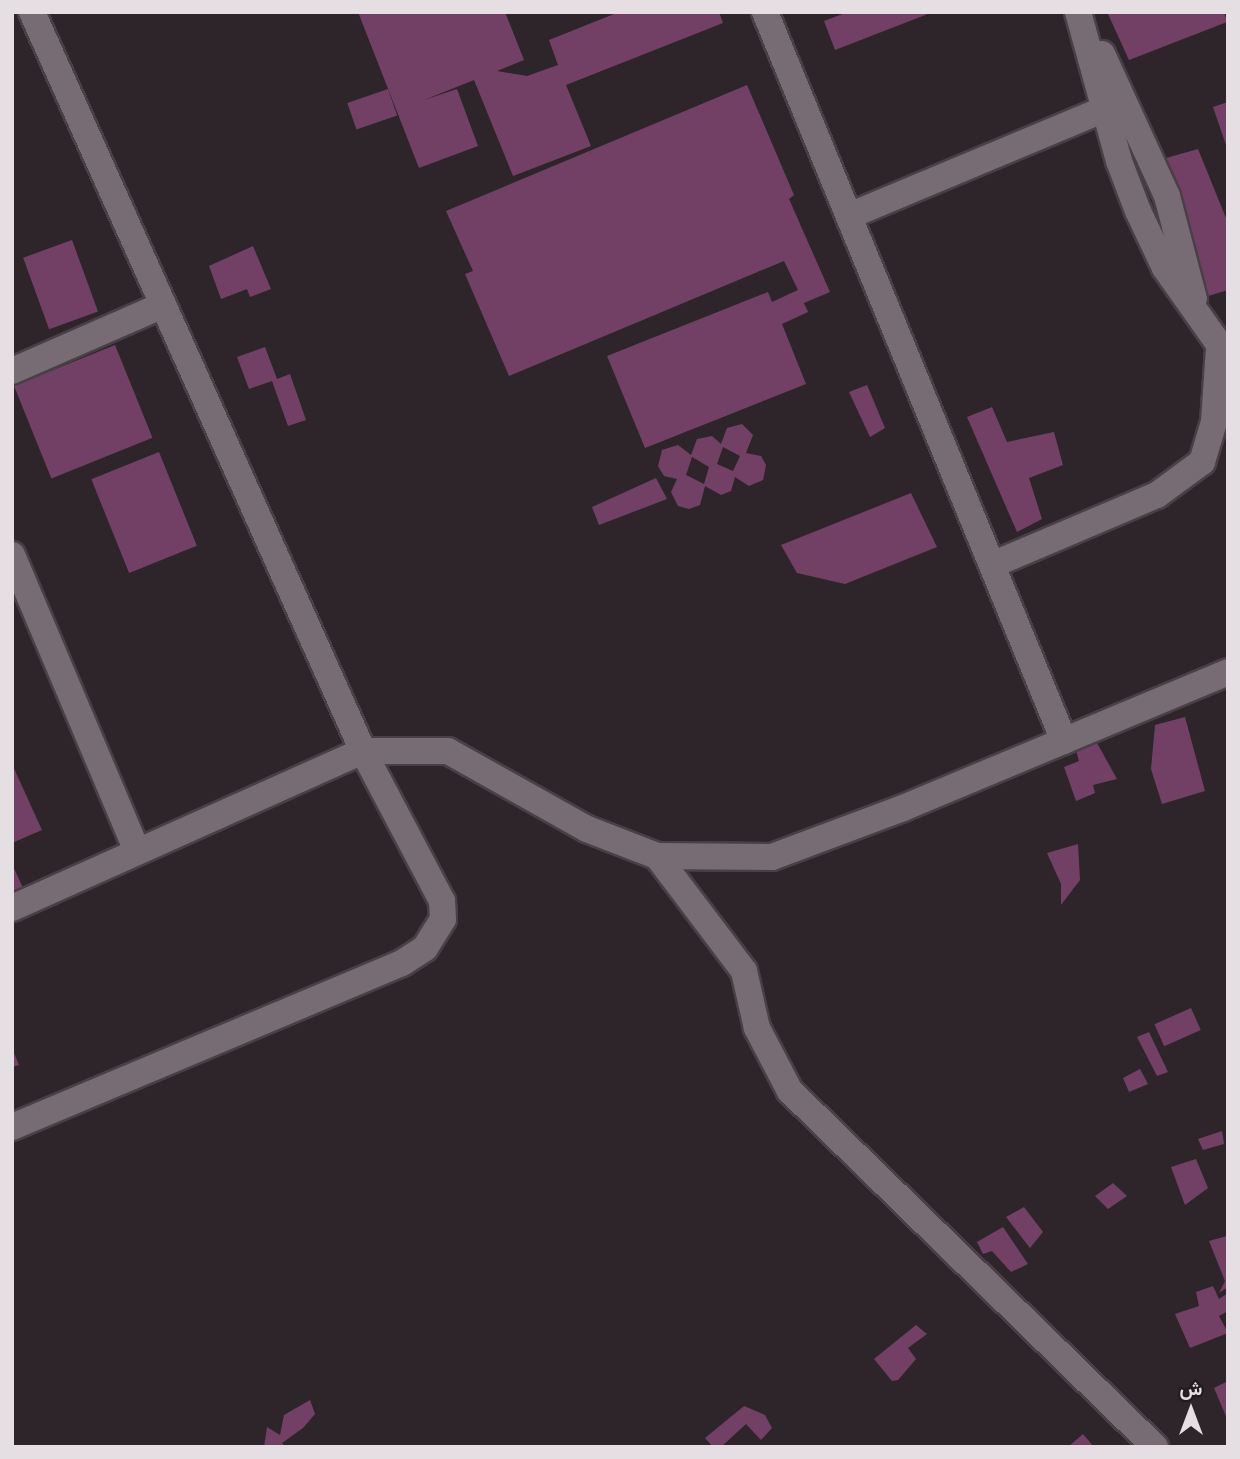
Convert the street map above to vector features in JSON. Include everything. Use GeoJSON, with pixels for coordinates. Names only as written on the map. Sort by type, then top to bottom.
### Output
{"type":"FeatureCollection","features":[{"type":"Feature","properties":{"kind":"street"},"geometry":{"type":"LineString","coordinates":[[12,1127],[378,973],[425,948],[443,919],[442,901],[363,751],[32,12]]}},
{"type":"Feature","properties":{"kind":"street"},"geometry":{"type":"LineString","coordinates":[[765,12],[1063,741]]}},
{"type":"Feature","properties":{"kind":"street"},"geometry":{"type":"LineString","coordinates":[[992,565],[1157,495],[1202,462],[1214,422],[1224,353],[1200,321],[1167,196],[1115,104],[1079,12]]}},
{"type":"Feature","properties":{"kind":"street"},"geometry":{"type":"LineString","coordinates":[[849,216],[1115,104]]}},
{"type":"Feature","properties":{"kind":"street"},"geometry":{"type":"LineString","coordinates":[[12,371],[163,305]]}},
{"type":"Feature","properties":{"kind":"street"},"geometry":{"type":"LineString","coordinates":[[12,555],[136,849]]}},
{"type":"Feature","properties":{"kind":"street"},"geometry":{"type":"LineString","coordinates":[[12,908],[136,849],[363,751],[448,751],[587,830],[657,856],[772,857],[1228,672]]}},
{"type":"Feature","properties":{"kind":"street"},"geometry":{"type":"LineString","coordinates":[[657,856],[744,971],[757,1028],[790,1091],[1155,1447]]}},
{"type":"Feature","properties":{"kind":"building"},"geometry":{"type":"Polygon","coordinates":[[[358,12],[505,12],[524,60],[497,71],[527,76],[558,65],[549,40],[619,12],[719,12],[723,23],[566,85],[591,146],[513,176],[474,80],[424,100],[457,89],[478,146],[419,168],[358,12]]]}},
{"type":"Feature","properties":{"kind":"building"},"geometry":{"type":"Polygon","coordinates":[[[848,12],[933,12],[835,50],[824,21],[848,12]]]}},
{"type":"Feature","properties":{"kind":"building"},"geometry":{"type":"Polygon","coordinates":[[[1224,12],[1227,22],[1129,60],[1108,14],[1224,12]]]}},
{"type":"Feature","properties":{"kind":"building"},"geometry":{"type":"Polygon","coordinates":[[[747,85],[794,195],[789,199],[830,292],[804,303],[808,312],[782,324],[806,384],[645,448],[607,356],[768,292],[772,302],[798,290],[784,261],[509,376],[465,274],[473,271],[446,211],[747,85]]]}},
{"type":"Feature","properties":{"kind":"building"},"geometry":{"type":"Polygon","coordinates":[[[388,89],[397,115],[356,129],[347,103],[388,89]]]}},
{"type":"Feature","properties":{"kind":"building"},"geometry":{"type":"Polygon","coordinates":[[[1228,102],[1228,147],[1227,148],[1213,107],[1228,102]]]}},
{"type":"Feature","properties":{"kind":"building"},"geometry":{"type":"Polygon","coordinates":[[[1198,149],[1228,223],[1228,290],[1205,297],[1159,160],[1198,149]]]}},
{"type":"Feature","properties":{"kind":"building"},"geometry":{"type":"Polygon","coordinates":[[[72,240],[98,311],[49,329],[23,258],[72,240]]]}},
{"type":"Feature","properties":{"kind":"building"},"geometry":{"type":"Polygon","coordinates":[[[253,246],[271,289],[250,297],[247,289],[221,299],[209,266],[253,246]]]}},
{"type":"Feature","properties":{"kind":"building"},"geometry":{"type":"Polygon","coordinates":[[[115,345],[152,438],[51,479],[14,386],[115,345]]]}},
{"type":"Feature","properties":{"kind":"building"},"geometry":{"type":"Polygon","coordinates":[[[265,347],[277,379],[290,374],[306,420],[288,426],[272,381],[249,389],[237,357],[265,347]]]}},
{"type":"Feature","properties":{"kind":"building"},"geometry":{"type":"Polygon","coordinates":[[[867,385],[885,428],[870,437],[849,392],[867,385]]]}},
{"type":"Feature","properties":{"kind":"building"},"geometry":{"type":"Polygon","coordinates":[[[992,407],[1007,442],[1054,432],[1063,465],[1029,478],[1042,519],[1017,532],[967,417],[992,407]]]}},
{"type":"Feature","properties":{"kind":"building"},"geometry":{"type":"Polygon","coordinates":[[[742,424],[753,435],[746,453],[761,456],[766,465],[763,480],[749,486],[735,477],[731,491],[721,495],[705,486],[700,505],[689,509],[678,506],[671,492],[677,479],[664,476],[658,466],[662,450],[678,445],[691,455],[697,439],[712,436],[721,444],[727,428],[742,424]],[[723,447],[717,464],[733,471],[740,456],[723,447]],[[692,457],[686,475],[704,484],[709,467],[692,457]]]}},
{"type":"Feature","properties":{"kind":"building"},"geometry":{"type":"Polygon","coordinates":[[[159,452],[197,546],[129,573],[91,479],[159,452]]]}},
{"type":"Feature","properties":{"kind":"building"},"geometry":{"type":"Polygon","coordinates":[[[656,478],[667,499],[599,525],[592,507],[656,478]]]}},
{"type":"Feature","properties":{"kind":"building"},"geometry":{"type":"Polygon","coordinates":[[[911,493],[937,547],[845,584],[797,573],[781,545],[911,493]]]}},
{"type":"Feature","properties":{"kind":"building"},"geometry":{"type":"Polygon","coordinates":[[[1185,717],[1205,791],[1162,804],[1151,769],[1155,725],[1185,717]]]}},
{"type":"Feature","properties":{"kind":"building"},"geometry":{"type":"Polygon","coordinates":[[[1097,743],[1117,779],[1093,785],[1095,793],[1076,801],[1064,767],[1079,761],[1076,751],[1097,743]]]}},
{"type":"Feature","properties":{"kind":"building"},"geometry":{"type":"Polygon","coordinates":[[[12,764],[42,830],[12,843],[12,764]]]}},
{"type":"Feature","properties":{"kind":"building"},"geometry":{"type":"Polygon","coordinates":[[[1078,844],[1080,880],[1061,905],[1061,884],[1047,853],[1078,844]]]}},
{"type":"Feature","properties":{"kind":"building"},"geometry":{"type":"Polygon","coordinates":[[[12,864],[24,890],[12,895],[12,864]]]}},
{"type":"Feature","properties":{"kind":"building"},"geometry":{"type":"Polygon","coordinates":[[[1191,1008],[1201,1030],[1164,1046],[1154,1024],[1191,1008]]]}},
{"type":"Feature","properties":{"kind":"building"},"geometry":{"type":"Polygon","coordinates":[[[1149,1032],[1168,1072],[1157,1076],[1137,1037],[1149,1032]]]}},
{"type":"Feature","properties":{"kind":"building"},"geometry":{"type":"Polygon","coordinates":[[[12,1048],[19,1065],[12,1067],[12,1048]]]}},
{"type":"Feature","properties":{"kind":"building"},"geometry":{"type":"Polygon","coordinates":[[[1140,1069],[1148,1084],[1129,1092],[1123,1078],[1140,1069]]]}},
{"type":"Feature","properties":{"kind":"building"},"geometry":{"type":"Polygon","coordinates":[[[1222,1131],[1224,1144],[1203,1150],[1198,1139],[1222,1131]]]}},
{"type":"Feature","properties":{"kind":"building"},"geometry":{"type":"Polygon","coordinates":[[[1196,1159],[1208,1188],[1185,1205],[1171,1167],[1196,1159]]]}},
{"type":"Feature","properties":{"kind":"building"},"geometry":{"type":"Polygon","coordinates":[[[1113,1183],[1127,1196],[1108,1209],[1095,1196],[1113,1183]]]}},
{"type":"Feature","properties":{"kind":"building"},"geometry":{"type":"Polygon","coordinates":[[[1024,1207],[1043,1232],[1030,1248],[1006,1217],[1024,1207]]]}},
{"type":"Feature","properties":{"kind":"building"},"geometry":{"type":"Polygon","coordinates":[[[1003,1227],[1028,1264],[1011,1272],[992,1251],[983,1254],[977,1242],[1003,1227]]]}},
{"type":"Feature","properties":{"kind":"building"},"geometry":{"type":"Polygon","coordinates":[[[1227,1236],[1228,1287],[1219,1293],[1225,1281],[1209,1241],[1227,1236]]]}},
{"type":"Feature","properties":{"kind":"building"},"geometry":{"type":"Polygon","coordinates":[[[1213,1286],[1219,1299],[1228,1293],[1228,1311],[1219,1316],[1228,1333],[1190,1348],[1175,1314],[1199,1306],[1196,1292],[1213,1286]]]}},
{"type":"Feature","properties":{"kind":"building"},"geometry":{"type":"Polygon","coordinates":[[[916,1325],[927,1334],[908,1348],[916,1359],[898,1380],[892,1381],[874,1359],[916,1325]]]}},
{"type":"Feature","properties":{"kind":"building"},"geometry":{"type":"Polygon","coordinates":[[[1228,1381],[1228,1421],[1214,1388],[1228,1381]]]}},
{"type":"Feature","properties":{"kind":"building"},"geometry":{"type":"Polygon","coordinates":[[[310,1400],[315,1414],[303,1428],[282,1443],[285,1447],[264,1447],[267,1427],[280,1435],[284,1415],[310,1400]]]}},
{"type":"Feature","properties":{"kind":"building"},"geometry":{"type":"Polygon","coordinates":[[[744,1406],[765,1415],[772,1428],[761,1440],[746,1424],[721,1447],[713,1447],[705,1438],[744,1406]]]}},
{"type":"Feature","properties":{"kind":"building"},"geometry":{"type":"Polygon","coordinates":[[[1083,1434],[1094,1447],[1068,1447],[1083,1434]]]}}]}
